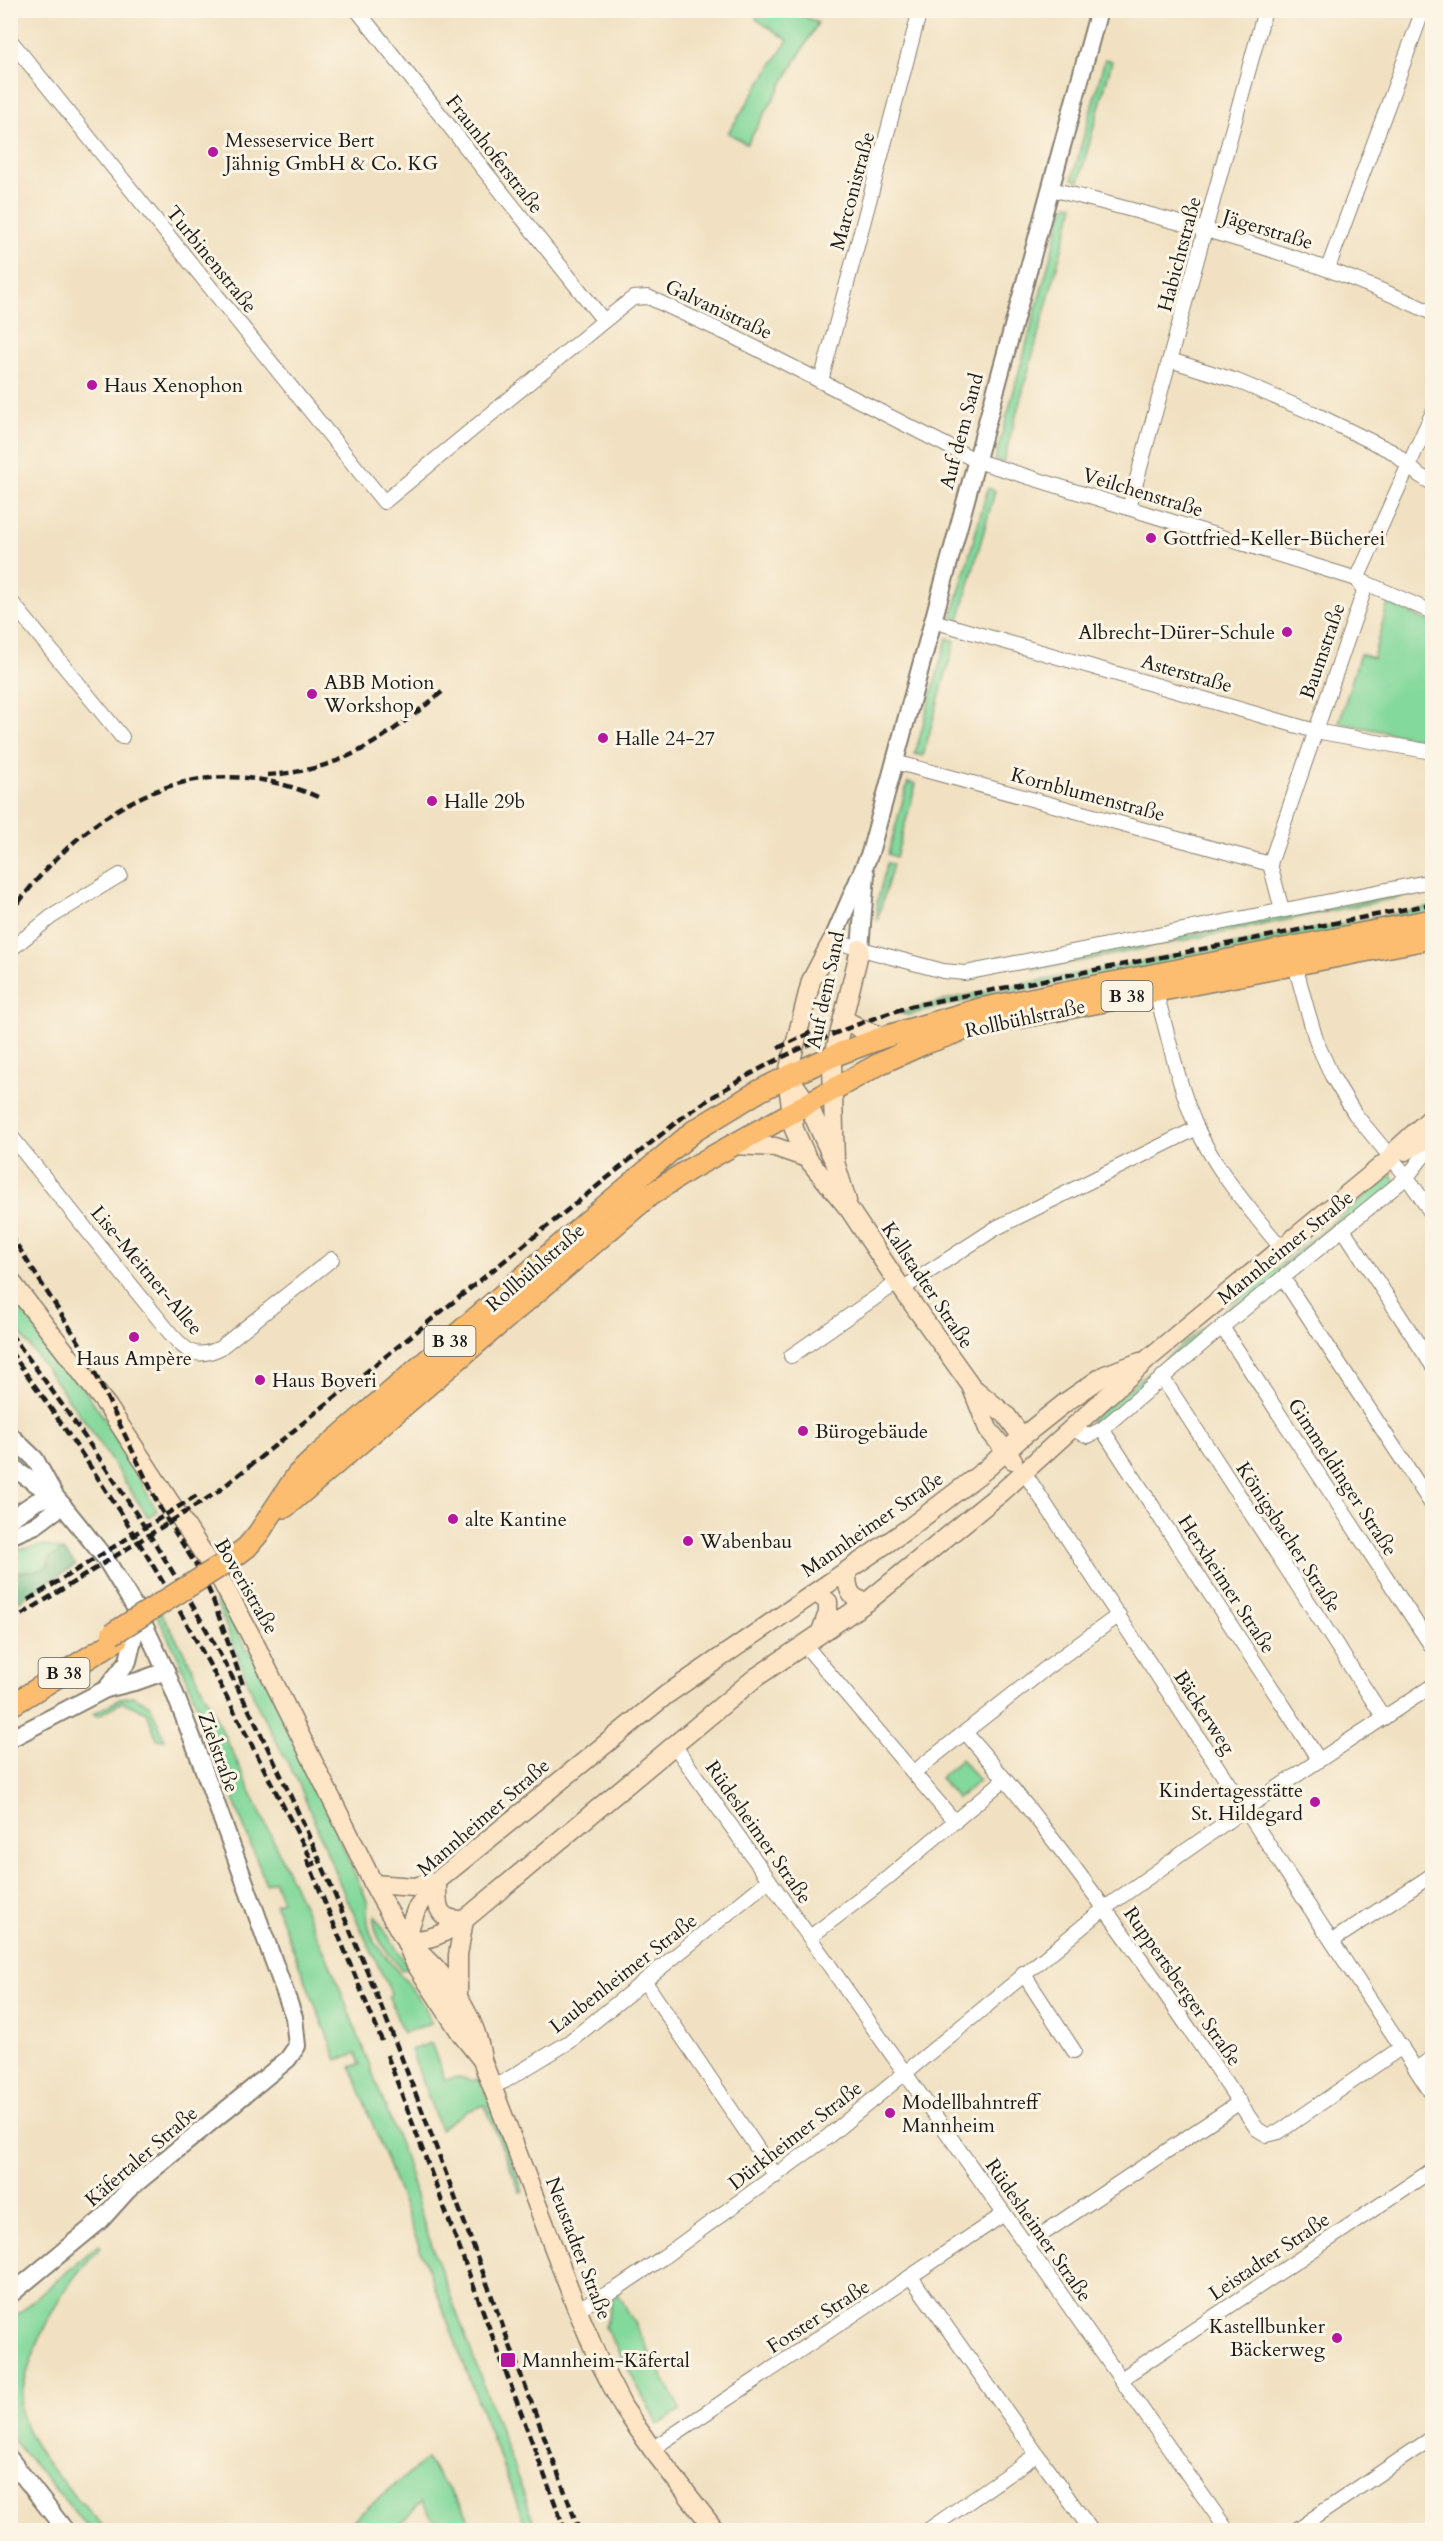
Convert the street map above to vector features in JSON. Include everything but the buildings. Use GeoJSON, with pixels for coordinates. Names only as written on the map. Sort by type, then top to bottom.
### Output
{"type":"FeatureCollection","features":[{"type":"Feature","properties":{"kind":"main road","name":"Rollbühlstraße"},"geometry":{"type":"LineString","coordinates":[[233,1563],[258,1534],[297,1475],[694,1131],[759,1091],[833,1056],[884,1037],[1019,1000],[1432,920]]}},
{"type":"Feature","properties":{"kind":"main road","name":"Rollbühlstraße"},"geometry":{"type":"LineString","coordinates":[[233,1563],[256,1549],[292,1499],[413,1399],[650,1195],[733,1145],[833,1090],[912,1049],[963,1030],[1298,970],[1432,938]]}},
{"type":"Feature","properties":{"kind":"main road","name":"Auf dem Sand"},"geometry":{"type":"LineString","coordinates":[[799,1108],[787,1077],[812,981],[832,941]]}},
{"type":"Feature","properties":{"kind":"main road","name":"Auf dem Sand"},"geometry":{"type":"LineString","coordinates":[[833,1090],[833,1056],[860,949]]}},
{"type":"Feature","properties":{"kind":"main road"},"geometry":{"type":"LineString","coordinates":[[843,1019],[863,1030],[884,1037]]}},
{"type":"Feature","properties":{"kind":"main road","name":"Kallstadter Straße"},"geometry":{"type":"LineString","coordinates":[[833,1090],[835,1162],[849,1209]]}},
{"type":"Feature","properties":{"kind":"main road"},"geometry":{"type":"LineString","coordinates":[[799,1108],[818,1129],[835,1162]]}},
{"type":"Feature","properties":{"kind":"main road","name":"Kallstadter Straße"},"geometry":{"type":"LineString","coordinates":[[799,1108],[794,1129],[807,1158],[849,1209],[900,1286],[972,1387],[988,1429],[1024,1472]]}},
{"type":"Feature","properties":{"kind":"main road","name":"Mannheimer Straße"},"geometry":{"type":"LineString","coordinates":[[1391,1158],[1397,1149],[1432,1117]]}},
{"type":"Feature","properties":{"kind":"main road","name":"Mannheimer Straße"},"geometry":{"type":"LineString","coordinates":[[1149,1358],[1105,1375],[1066,1402],[909,1528],[666,1695],[437,1881],[416,1910],[405,1940],[430,1939],[443,1935],[464,1920],[755,1678],[867,1602],[1024,1472],[1149,1358],[1391,1158],[1432,1136]]}},
{"type":"Feature","properties":{"kind":"main road"},"geometry":{"type":"LineString","coordinates":[[733,1145],[775,1147],[807,1158]]}},
{"type":"Feature","properties":{"kind":"main road","name":"Boveristraße"},"geometry":{"type":"LineString","coordinates":[[10,1280],[108,1407],[222,1582],[373,1884],[405,1940]]}},
{"type":"Feature","properties":{"kind":"main road","name":"Kallstadter Straße"},"geometry":{"type":"LineString","coordinates":[[972,1387],[1006,1415],[1022,1437]]}},
{"type":"Feature","properties":{"kind":"main road"},"geometry":{"type":"LineString","coordinates":[[1066,1402],[1066,1416],[1072,1429]]}},
{"type":"Feature","properties":{"kind":"main road"},"geometry":{"type":"LineString","coordinates":[[1022,1437],[1024,1472]]}},
{"type":"Feature","properties":{"kind":"main road","name":"B 38"},"geometry":{"type":"LineString","coordinates":[[10,1706],[233,1563]]}},
{"type":"Feature","properties":{"kind":"main road"},"geometry":{"type":"LineString","coordinates":[[847,1571],[847,1586],[851,1596],[857,1601],[867,1602]]}},
{"type":"Feature","properties":{"kind":"main road"},"geometry":{"type":"LineString","coordinates":[[816,1592],[828,1602],[828,1613],[820,1634]]}},
{"type":"Feature","properties":{"kind":"main road","name":"B 38"},"geometry":{"type":"LineString","coordinates":[[10,1694],[115,1637]]}},
{"type":"Feature","properties":{"kind":"main road"},"geometry":{"type":"LineString","coordinates":[[373,1884],[415,1887],[437,1881],[437,1904],[440,1911],[448,1918],[464,1920],[458,1955],[458,1999]]}},
{"type":"Feature","properties":{"kind":"main road","name":"Neustadter Straße"},"geometry":{"type":"LineString","coordinates":[[405,1940],[433,1962],[458,1999],[479,2044],[577,2309],[599,2361],[623,2407],[652,2449],[715,2530]]}},
{"type":"Feature","properties":{"kind":"main road","name":"Neustadter Straße"},"geometry":{"type":"LineString","coordinates":[[405,1940],[419,1971],[483,2060]]}},
{"type":"Feature","properties":{"kind":"street","name":"Fraunhoferstraße"},"geometry":{"type":"LineString","coordinates":[[357,10],[604,321]]}},
{"type":"Feature","properties":{"kind":"street","name":"Marconistraße"},"geometry":{"type":"LineString","coordinates":[[821,381],[921,10]]}},
{"type":"Feature","properties":{"kind":"street","name":"Auf dem Sand"},"geometry":{"type":"LineString","coordinates":[[832,941],[866,864],[1099,10]]}},
{"type":"Feature","properties":{"kind":"street","name":"Habichtstraße"},"geometry":{"type":"LineString","coordinates":[[1129,508],[1265,10]]}},
{"type":"Feature","properties":{"kind":"street"},"geometry":{"type":"LineString","coordinates":[[1328,268],[1423,10]]}},
{"type":"Feature","properties":{"kind":"street","name":"Turbinenstraße"},"geometry":{"type":"LineString","coordinates":[[10,40],[384,502]]}},
{"type":"Feature","properties":{"kind":"street","name":"Jägerstraße"},"geometry":{"type":"LineString","coordinates":[[1051,189],[1206,230],[1328,268],[1387,291],[1432,313]]}},
{"type":"Feature","properties":{"kind":"street","name":"Galvanistraße"},"geometry":{"type":"LineString","coordinates":[[384,502],[633,298],[648,297],[821,381],[977,461]]}},
{"type":"Feature","properties":{"kind":"street"},"geometry":{"type":"LineString","coordinates":[[1170,360],[1237,381],[1313,413],[1393,452],[1419,475],[1432,483]]}},
{"type":"Feature","properties":{"kind":"street","name":"Baumstraße"},"geometry":{"type":"LineString","coordinates":[[1270,864],[1364,591],[1357,579],[1432,414]]}},
{"type":"Feature","properties":{"kind":"street","name":"Veilchenstraße"},"geometry":{"type":"LineString","coordinates":[[977,461],[1357,579],[1432,612]]}},
{"type":"Feature","properties":{"kind":"street"},"geometry":{"type":"LineString","coordinates":[[10,600],[118,732]]}},
{"type":"Feature","properties":{"kind":"street","name":"Asterstraße"},"geometry":{"type":"LineString","coordinates":[[933,621],[1316,730],[1432,752]]}},
{"type":"Feature","properties":{"kind":"street","name":"Kornblumenstraße"},"geometry":{"type":"LineString","coordinates":[[895,762],[1270,864]]}},
{"type":"Feature","properties":{"kind":"street","name":"Auf dem Sand"},"geometry":{"type":"LineString","coordinates":[[860,949],[866,864]]}},
{"type":"Feature","properties":{"kind":"street"},"geometry":{"type":"LineString","coordinates":[[1270,864],[1282,910]]}},
{"type":"Feature","properties":{"kind":"street"},"geometry":{"type":"LineString","coordinates":[[10,950],[51,917],[120,875]]}},
{"type":"Feature","properties":{"kind":"street"},"geometry":{"type":"LineString","coordinates":[[832,941],[943,971],[966,973],[1432,880]]}},
{"type":"Feature","properties":{"kind":"street"},"geometry":{"type":"LineString","coordinates":[[1298,970],[1317,1043],[1332,1076],[1355,1114],[1407,1177],[1432,1214]]}},
{"type":"Feature","properties":{"kind":"street"},"geometry":{"type":"LineString","coordinates":[[1157,997],[1181,1088],[1197,1128],[1231,1185],[1282,1250]]}},
{"type":"Feature","properties":{"kind":"street"},"geometry":{"type":"LineString","coordinates":[[791,1356],[996,1228],[1197,1128]]}},
{"type":"Feature","properties":{"kind":"street","name":"Lise-Meitner-Allee"},"geometry":{"type":"LineString","coordinates":[[10,1135],[170,1333],[182,1347],[194,1354],[208,1354],[220,1348],[332,1259]]}},
{"type":"Feature","properties":{"kind":"street","name":"Mannheimer Straße"},"geometry":{"type":"LineString","coordinates":[[1102,1429],[1222,1327],[1407,1177],[1432,1145]]}},
{"type":"Feature","properties":{"kind":"street"},"geometry":{"type":"LineString","coordinates":[[1343,1229],[1432,1365]]}},
{"type":"Feature","properties":{"kind":"street"},"geometry":{"type":"LineString","coordinates":[[1283,1278],[1432,1505]]}},
{"type":"Feature","properties":{"kind":"street","name":"Gimmeldinger Straße"},"geometry":{"type":"LineString","coordinates":[[1222,1327],[1432,1647]]}},
{"type":"Feature","properties":{"kind":"street","name":"Königsbacher Straße"},"geometry":{"type":"LineString","coordinates":[[1162,1377],[1384,1718]]}},
{"type":"Feature","properties":{"kind":"street"},"geometry":{"type":"LineString","coordinates":[[1072,1429],[1088,1436],[1102,1429]]}},
{"type":"Feature","properties":{"kind":"street","name":"Herxheimer Straße"},"geometry":{"type":"LineString","coordinates":[[1102,1429],[1319,1760]]}},
{"type":"Feature","properties":{"kind":"street","name":"Zielstraße"},"geometry":{"type":"LineString","coordinates":[[10,1435],[35,1460],[59,1501],[105,1558],[139,1614],[163,1665],[294,2017],[297,2046]]}},
{"type":"Feature","properties":{"kind":"street","name":"Zielstraße"},"geometry":{"type":"LineString","coordinates":[[10,1463],[59,1501]]}},
{"type":"Feature","properties":{"kind":"street","name":"Bäckerweg"},"geometry":{"type":"LineString","coordinates":[[1024,1472],[1432,2094]]}},
{"type":"Feature","properties":{"kind":"street"},"geometry":{"type":"LineString","coordinates":[[10,1519],[36,1501],[59,1501]]}},
{"type":"Feature","properties":{"kind":"street"},"geometry":{"type":"LineString","coordinates":[[10,1536],[36,1525],[59,1501]]}},
{"type":"Feature","properties":{"kind":"street"},"geometry":{"type":"LineString","coordinates":[[106,1689],[128,1661],[139,1614]]}},
{"type":"Feature","properties":{"kind":"street"},"geometry":{"type":"LineString","coordinates":[[914,1772],[1048,1666],[1119,1615]]}},
{"type":"Feature","properties":{"kind":"street"},"geometry":{"type":"LineString","coordinates":[[804,1644],[955,1821]]}},
{"type":"Feature","properties":{"kind":"street"},"geometry":{"type":"LineString","coordinates":[[128,1661],[163,1665]]}},
{"type":"Feature","properties":{"kind":"street"},"geometry":{"type":"LineString","coordinates":[[10,1739],[106,1689],[138,1681],[163,1665]]}},
{"type":"Feature","properties":{"kind":"street","name":"Dürkheimer Straße"},"geometry":{"type":"LineString","coordinates":[[577,2309],[624,2284],[776,2176],[1105,1908],[1245,1809],[1432,1686]]}},
{"type":"Feature","properties":{"kind":"street","name":"Ruppertsberger Straße"},"geometry":{"type":"LineString","coordinates":[[965,1732],[1005,1779],[1105,1908],[1257,2129],[1268,2135],[1279,2132],[1402,2047]]}},
{"type":"Feature","properties":{"kind":"street","name":"Rüdesheimer Straße"},"geometry":{"type":"LineString","coordinates":[[674,1745],[1227,2530]]}},
{"type":"Feature","properties":{"kind":"street"},"geometry":{"type":"LineString","coordinates":[[810,1937],[885,1880],[1005,1779]]}},
{"type":"Feature","properties":{"kind":"street"},"geometry":{"type":"LineString","coordinates":[[1332,1941],[1432,1875]]}},
{"type":"Feature","properties":{"kind":"street","name":"Laubenheimer Straße"},"geometry":{"type":"LineString","coordinates":[[494,2086],[569,2042],[769,1880]]}},
{"type":"Feature","properties":{"kind":"street"},"geometry":{"type":"LineString","coordinates":[[1023,1973],[1074,2051]]}},
{"type":"Feature","properties":{"kind":"street"},"geometry":{"type":"LineString","coordinates":[[645,1982],[776,2176]]}},
{"type":"Feature","properties":{"kind":"street","name":"Käfertaler Straße"},"geometry":{"type":"LineString","coordinates":[[10,2295],[101,2220],[129,2190],[288,2059],[297,2046]]}},
{"type":"Feature","properties":{"kind":"street"},"geometry":{"type":"LineString","coordinates":[[1416,2069],[1432,2058]]}},
{"type":"Feature","properties":{"kind":"street"},"geometry":{"type":"LineString","coordinates":[[1026,2245],[1240,2102]]}},
{"type":"Feature","properties":{"kind":"street","name":"Leistadter Straße"},"geometry":{"type":"LineString","coordinates":[[1127,2375],[1432,2170]]}},
{"type":"Feature","properties":{"kind":"street","name":"Forster Straße"},"geometry":{"type":"LineString","coordinates":[[652,2449],[1004,2214]]}},
{"type":"Feature","properties":{"kind":"street"},"geometry":{"type":"LineString","coordinates":[[911,2277],[1091,2530]]}},
{"type":"Feature","properties":{"kind":"street"},"geometry":{"type":"LineString","coordinates":[[1296,2530],[1432,2438]]}},
{"type":"Feature","properties":{"kind":"street"},"geometry":{"type":"LineString","coordinates":[[928,2530],[1036,2455]]}},
{"type":"Feature","properties":{"kind":"street"},"geometry":{"type":"LineString","coordinates":[[10,2459],[65,2530]]}},
{"type":"Feature","properties":{"kind":"green space"},"geometry":{"type":"Polygon","coordinates":[[[793,10],[818,23],[747,144],[728,133],[788,40],[756,19],[759,11],[793,10]]]}},
{"type":"Feature","properties":{"kind":"green space"},"geometry":{"type":"Polygon","coordinates":[[[1105,59],[1112,61],[1079,181],[1072,179],[1105,59]]]}},
{"type":"Feature","properties":{"kind":"green space"},"geometry":{"type":"Polygon","coordinates":[[[1069,204],[1074,205],[1003,463],[995,460],[1064,207],[1069,204]]]}},
{"type":"Feature","properties":{"kind":"green space"},"geometry":{"type":"Polygon","coordinates":[[[988,488],[995,491],[959,620],[952,618],[988,488]]]}},
{"type":"Feature","properties":{"kind":"green space"},"geometry":{"type":"Polygon","coordinates":[[[1388,603],[1432,623],[1432,741],[1339,723],[1360,654],[1373,658],[1388,603]]]}},
{"type":"Feature","properties":{"kind":"green space"},"geometry":{"type":"Polygon","coordinates":[[[947,638],[955,641],[923,756],[915,754],[947,638]]]}},
{"type":"Feature","properties":{"kind":"green space"},"geometry":{"type":"Polygon","coordinates":[[[908,782],[916,784],[896,857],[888,854],[908,782]]]}},
{"type":"Feature","properties":{"kind":"green space"},"geometry":{"type":"Polygon","coordinates":[[[887,863],[893,864],[877,921],[877,902],[887,863]]]}},
{"type":"Feature","properties":{"kind":"green space"},"geometry":{"type":"Polygon","coordinates":[[[1432,888],[1432,891],[1034,970],[1033,964],[1432,888]]]}},
{"type":"Feature","properties":{"kind":"green space"},"geometry":{"type":"Polygon","coordinates":[[[1432,907],[1432,914],[954,1003],[908,1015],[900,1013],[945,1000],[1013,986],[1432,907]]]}},
{"type":"Feature","properties":{"kind":"green space"},"geometry":{"type":"Polygon","coordinates":[[[1391,1175],[1398,1184],[1093,1425],[1089,1421],[1391,1175]]]}},
{"type":"Feature","properties":{"kind":"green space"},"geometry":{"type":"Polygon","coordinates":[[[14,1299],[74,1375],[107,1422],[157,1511],[148,1517],[89,1427],[11,1321],[10,1302],[14,1299]]]}},
{"type":"Feature","properties":{"kind":"green space"},"geometry":{"type":"Polygon","coordinates":[[[45,1545],[64,1551],[50,1557],[48,1565],[42,1570],[11,1573],[10,1551],[45,1545]]]}},
{"type":"Feature","properties":{"kind":"green space"},"geometry":{"type":"Polygon","coordinates":[[[64,1551],[76,1565],[11,1606],[11,1573],[42,1570],[48,1565],[50,1557],[64,1551]]]}},
{"type":"Feature","properties":{"kind":"green space"},"geometry":{"type":"Polygon","coordinates":[[[207,1578],[244,1644],[260,1667],[312,1777],[367,1901],[368,1925],[373,1938],[416,1993],[428,2015],[430,2024],[403,2033],[389,1997],[391,1993],[339,1882],[299,1784],[257,1705],[207,1578]]]}},
{"type":"Feature","properties":{"kind":"green space"},"geometry":{"type":"Polygon","coordinates":[[[155,1602],[187,1657],[334,1973],[405,2158],[424,2224],[537,2530],[527,2530],[351,2067],[360,2064],[356,2053],[337,2060],[275,1904],[282,1901],[274,1881],[266,1884],[180,1661],[151,1604],[155,1602]]]}},
{"type":"Feature","properties":{"kind":"green space"},"geometry":{"type":"Polygon","coordinates":[[[133,1696],[150,1705],[165,1740],[157,1739],[147,1712],[122,1702],[98,1716],[93,1714],[122,1698],[133,1696]]]}},
{"type":"Feature","properties":{"kind":"green space"},"geometry":{"type":"Polygon","coordinates":[[[961,1759],[979,1781],[957,1799],[940,1778],[961,1759]]]}},
{"type":"Feature","properties":{"kind":"green space"},"geometry":{"type":"Polygon","coordinates":[[[375,1916],[409,1968],[401,1970],[382,1944],[374,1923],[375,1916]]]}},
{"type":"Feature","properties":{"kind":"green space"},"geometry":{"type":"Polygon","coordinates":[[[431,2043],[445,2080],[458,2077],[474,2081],[478,2078],[480,2081],[523,2191],[520,2192],[485,2105],[467,2111],[440,2129],[411,2050],[431,2043]]]}},
{"type":"Feature","properties":{"kind":"green space"},"geometry":{"type":"Polygon","coordinates":[[[98,2245],[101,2247],[65,2291],[46,2324],[26,2377],[21,2408],[28,2433],[47,2463],[107,2530],[90,2530],[10,2436],[11,2320],[98,2245]]]}},
{"type":"Feature","properties":{"kind":"green space"},"geometry":{"type":"Polygon","coordinates":[[[616,2289],[681,2411],[658,2424],[605,2327],[616,2289]]]}},
{"type":"Feature","properties":{"kind":"green space"},"geometry":{"type":"Polygon","coordinates":[[[426,2459],[478,2530],[450,2530],[447,2525],[432,2518],[422,2502],[394,2530],[341,2530],[426,2459]]]}},
{"type":"Feature","properties":{"kind":"railway"},"geometry":{"type":"LineString","coordinates":[[267,775],[319,767],[341,759],[382,737],[442,692]]}},
{"type":"Feature","properties":{"kind":"railway"},"geometry":{"type":"LineString","coordinates":[[10,914],[39,877],[71,844],[106,817],[144,796],[184,782],[226,777],[271,782],[318,797]]}},
{"type":"Feature","properties":{"kind":"railway"},"geometry":{"type":"LineString","coordinates":[[10,1622],[216,1493],[683,1117],[736,1082],[792,1052],[850,1027],[911,1006],[1432,904]]}},
{"type":"Feature","properties":{"kind":"railway"},"geometry":{"type":"LineString","coordinates":[[778,1048],[816,1030]]}},
{"type":"Feature","properties":{"kind":"railway"},"geometry":{"type":"LineString","coordinates":[[10,1234],[84,1350],[161,1510],[201,1573],[212,1597],[243,1685]]}},
{"type":"Feature","properties":{"kind":"railway"},"geometry":{"type":"LineString","coordinates":[[10,1333],[95,1452],[174,1574],[222,1658],[296,1807],[362,1958],[452,2189],[579,2530]]}},
{"type":"Feature","properties":{"kind":"railway"},"geometry":{"type":"LineString","coordinates":[[10,1351],[56,1416],[143,1549],[217,1679],[315,1866]]}},
{"type":"Feature","properties":{"kind":"railway"},"geometry":{"type":"LineString","coordinates":[[28,1600],[199,1494]]}},
{"type":"Feature","properties":{"kind":"railway"},"geometry":{"type":"LineString","coordinates":[[307,1859],[382,2041]]}},
{"type":"Feature","properties":{"kind":"railway"},"geometry":{"type":"LineString","coordinates":[[387,2055],[565,2530]]}},
{"type":"Feature","properties":{"kind":"place","name":"Messeservice Bert Jähnig GmbH & Co. KG"},"geometry":{"type":"Point","coordinates":[213,152]}},
{"type":"Feature","properties":{"kind":"place","name":"Haus Xenophon"},"geometry":{"type":"Point","coordinates":[92,385]}},
{"type":"Feature","properties":{"kind":"place","name":"Gottfried-Keller-Bücherei"},"geometry":{"type":"Point","coordinates":[1151,538]}},
{"type":"Feature","properties":{"kind":"place","name":"Albrecht-Dürer-Schule"},"geometry":{"type":"Point","coordinates":[1287,632]}},
{"type":"Feature","properties":{"kind":"place","name":"ABB Motion Workshop"},"geometry":{"type":"Point","coordinates":[312,694]}},
{"type":"Feature","properties":{"kind":"place","name":"Halle 24-27"},"geometry":{"type":"Point","coordinates":[603,738]}},
{"type":"Feature","properties":{"kind":"place","name":"Halle 29b"},"geometry":{"type":"Point","coordinates":[432,801]}},
{"type":"Feature","properties":{"kind":"place","name":"Haus Ampère"},"geometry":{"type":"Point","coordinates":[134,1337]}},
{"type":"Feature","properties":{"kind":"place","name":"Haus Boveri"},"geometry":{"type":"Point","coordinates":[260,1380]}},
{"type":"Feature","properties":{"kind":"place","name":"Bürogebäude"},"geometry":{"type":"Point","coordinates":[803,1431]}},
{"type":"Feature","properties":{"kind":"place","name":"alte Kantine"},"geometry":{"type":"Point","coordinates":[453,1519]}},
{"type":"Feature","properties":{"kind":"place","name":"Wabenbau"},"geometry":{"type":"Point","coordinates":[688,1541]}},
{"type":"Feature","properties":{"kind":"place","name":"Kindertagesstätte St. Hildegard"},"geometry":{"type":"Point","coordinates":[1315,1802]}},
{"type":"Feature","properties":{"kind":"place","name":"Modellbahntreff Mannheim"},"geometry":{"type":"Point","coordinates":[890,2113]}},
{"type":"Feature","properties":{"kind":"place","name":"Kastellbunker Bäckerweg"},"geometry":{"type":"Point","coordinates":[1337,2338]}},
{"type":"Feature","properties":{"kind":"place","name":"Mannheim-Käfertal"},"geometry":{"type":"Point","coordinates":[508,2360]}}]}
